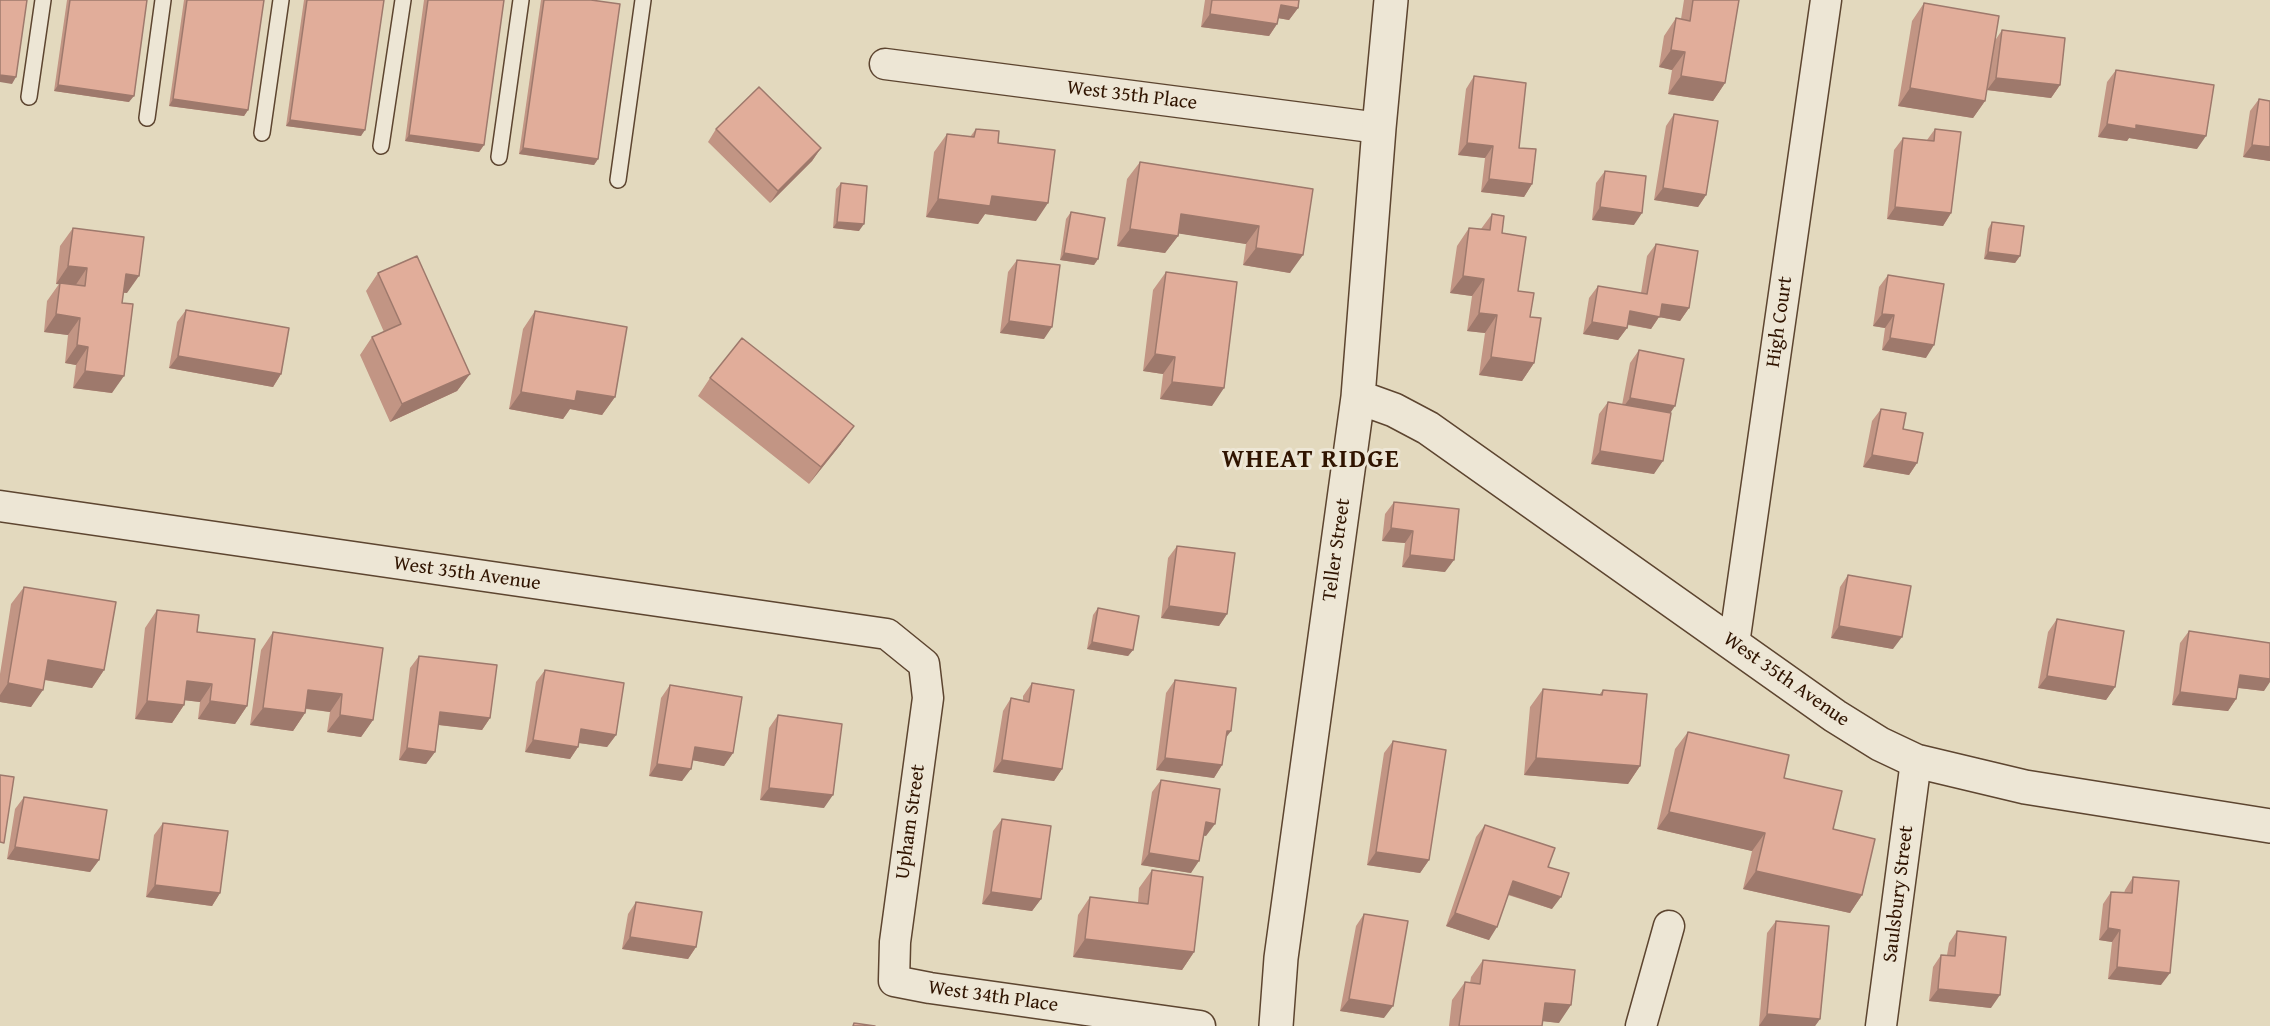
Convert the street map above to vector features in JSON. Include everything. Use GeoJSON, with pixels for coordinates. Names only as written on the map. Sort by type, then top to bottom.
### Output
{"type":"FeatureCollection","features":[{"type":"Feature","properties":{"kind":"street","name":"Teller Street"},"geometry":{"type":"LineString","coordinates":[[1276,1026],[1282,946],[1358,397],[1391,0]]}},
{"type":"Feature","properties":{"kind":"street","name":"High Court"},"geometry":{"type":"LineString","coordinates":[[1734,644],[1826,0]]}},
{"type":"Feature","properties":{"kind":"street","name":"West 35th Place"},"geometry":{"type":"LineString","coordinates":[[885,64],[1379,128]]}},
{"type":"Feature","properties":{"kind":"street","name":"West 35th Avenue"},"geometry":{"type":"LineString","coordinates":[[1358,397],[1394,410],[1428,428],[1835,716],[1880,744],[1916,761],[2025,787],[2270,826]]}},
{"type":"Feature","properties":{"kind":"street","name":"West 35th Avenue"},"geometry":{"type":"LineString","coordinates":[[0,506],[887,634],[924,664]]}},
{"type":"Feature","properties":{"kind":"street","name":"Upham Street"},"geometry":{"type":"LineString","coordinates":[[894,981],[895,942],[928,698],[924,664]]}},
{"type":"Feature","properties":{"kind":"street","name":"Saulsbury Street"},"geometry":{"type":"LineString","coordinates":[[1881,1026],[1916,761]]}},
{"type":"Feature","properties":{"kind":"street"},"geometry":{"type":"LineString","coordinates":[[1641,1026],[1669,926]]}},
{"type":"Feature","properties":{"kind":"street","name":"West 34th Place"},"geometry":{"type":"LineString","coordinates":[[894,981],[1200,1026]]}},
{"type":"Feature","properties":{"kind":"lane"},"geometry":{"type":"LineString","coordinates":[[30,97],[43,0]]}},
{"type":"Feature","properties":{"kind":"lane"},"geometry":{"type":"LineString","coordinates":[[147,118],[163,0]]}},
{"type":"Feature","properties":{"kind":"lane"},"geometry":{"type":"LineString","coordinates":[[262,133],[281,0]]}},
{"type":"Feature","properties":{"kind":"lane"},"geometry":{"type":"LineString","coordinates":[[381,146],[403,0]]}},
{"type":"Feature","properties":{"kind":"lane"},"geometry":{"type":"LineString","coordinates":[[499,157],[521,0]]}},
{"type":"Feature","properties":{"kind":"lane"},"geometry":{"type":"LineString","coordinates":[[618,180],[643,0]]}},
{"type":"Feature","properties":{"kind":"building"},"geometry":{"type":"Polygon","coordinates":[[[0,0],[27,0],[16,77],[0,75],[0,0]]]}},
{"type":"Feature","properties":{"kind":"building"},"geometry":{"type":"Polygon","coordinates":[[[70,0],[147,0],[134,96],[58,85],[70,0]]]}},
{"type":"Feature","properties":{"kind":"building"},"geometry":{"type":"Polygon","coordinates":[[[187,0],[264,0],[248,110],[173,99],[187,0]]]}},
{"type":"Feature","properties":{"kind":"building"},"geometry":{"type":"Polygon","coordinates":[[[307,0],[384,0],[365,130],[290,120],[307,0]]]}},
{"type":"Feature","properties":{"kind":"building"},"geometry":{"type":"Polygon","coordinates":[[[428,0],[504,0],[484,145],[409,135],[428,0]]]}},
{"type":"Feature","properties":{"kind":"building"},"geometry":{"type":"Polygon","coordinates":[[[544,0],[591,0],[620,4],[598,159],[523,148],[544,0]]]}},
{"type":"Feature","properties":{"kind":"building"},"geometry":{"type":"Polygon","coordinates":[[[1212,0],[1299,0],[1298,8],[1281,5],[1277,24],[1210,14],[1212,0]]]}},
{"type":"Feature","properties":{"kind":"building"},"geometry":{"type":"Polygon","coordinates":[[[1693,0],[1739,0],[1725,83],[1681,76],[1685,52],[1671,50],[1676,18],[1690,21],[1693,0]]]}},
{"type":"Feature","properties":{"kind":"building"},"geometry":{"type":"Polygon","coordinates":[[[1924,3],[1999,16],[1985,101],[1910,88],[1924,3]]]}},
{"type":"Feature","properties":{"kind":"building"},"geometry":{"type":"Polygon","coordinates":[[[2002,30],[2065,38],[2060,85],[1996,78],[2002,30]]]}},
{"type":"Feature","properties":{"kind":"building"},"geometry":{"type":"Polygon","coordinates":[[[2116,70],[2214,85],[2206,136],[2136,125],[2136,129],[2107,124],[2116,70]]]}},
{"type":"Feature","properties":{"kind":"building"},"geometry":{"type":"Polygon","coordinates":[[[1474,76],[1526,83],[1519,148],[1536,149],[1532,184],[1489,179],[1493,146],[1467,143],[1474,76]]]}},
{"type":"Feature","properties":{"kind":"building"},"geometry":{"type":"Polygon","coordinates":[[[759,87],[821,148],[778,191],[716,129],[759,87]]]}},
{"type":"Feature","properties":{"kind":"building"},"geometry":{"type":"Polygon","coordinates":[[[2259,99],[2270,101],[2270,147],[2252,145],[2259,99]]]}},
{"type":"Feature","properties":{"kind":"building"},"geometry":{"type":"Polygon","coordinates":[[[1674,114],[1718,121],[1706,195],[1663,188],[1674,114]]]}},
{"type":"Feature","properties":{"kind":"building"},"geometry":{"type":"Polygon","coordinates":[[[976,129],[999,131],[998,143],[1055,150],[1048,203],[992,196],[990,206],[938,199],[947,134],[974,137],[976,129]]]}},
{"type":"Feature","properties":{"kind":"building"},"geometry":{"type":"Polygon","coordinates":[[[1935,129],[1961,132],[1951,213],[1895,207],[1903,138],[1934,141],[1935,129]]]}},
{"type":"Feature","properties":{"kind":"building"},"geometry":{"type":"Polygon","coordinates":[[[1140,162],[1313,189],[1303,255],[1256,248],[1259,226],[1181,214],[1178,236],[1130,229],[1140,162]]]}},
{"type":"Feature","properties":{"kind":"building"},"geometry":{"type":"Polygon","coordinates":[[[1605,171],[1646,176],[1642,213],[1600,207],[1605,171]]]}},
{"type":"Feature","properties":{"kind":"building"},"geometry":{"type":"Polygon","coordinates":[[[841,183],[867,186],[864,224],[837,222],[841,183]]]}},
{"type":"Feature","properties":{"kind":"building"},"geometry":{"type":"Polygon","coordinates":[[[1071,212],[1105,218],[1098,259],[1064,253],[1071,212]]]}},
{"type":"Feature","properties":{"kind":"building"},"geometry":{"type":"Polygon","coordinates":[[[1492,214],[1504,216],[1502,233],[1526,237],[1518,291],[1534,293],[1530,317],[1541,318],[1534,363],[1491,357],[1497,315],[1479,313],[1484,279],[1463,276],[1469,228],[1490,230],[1492,214]]]}},
{"type":"Feature","properties":{"kind":"building"},"geometry":{"type":"Polygon","coordinates":[[[1992,222],[2024,226],[2020,256],[1988,252],[1992,222]]]}},
{"type":"Feature","properties":{"kind":"building"},"geometry":{"type":"Polygon","coordinates":[[[73,228],[144,237],[139,276],[126,274],[122,303],[133,304],[124,376],[85,371],[88,347],[77,345],[80,318],[56,314],[60,283],[85,286],[87,268],[68,266],[73,228]]]}},
{"type":"Feature","properties":{"kind":"building"},"geometry":{"type":"Polygon","coordinates":[[[1656,244],[1698,251],[1689,308],[1662,304],[1660,317],[1630,311],[1627,328],[1592,322],[1598,286],[1647,294],[1656,244]]]}},
{"type":"Feature","properties":{"kind":"building"},"geometry":{"type":"Polygon","coordinates":[[[417,256],[470,374],[402,404],[372,337],[401,324],[378,273],[417,256]]]}},
{"type":"Feature","properties":{"kind":"building"},"geometry":{"type":"Polygon","coordinates":[[[1017,260],[1060,265],[1052,327],[1009,321],[1017,260]]]}},
{"type":"Feature","properties":{"kind":"building"},"geometry":{"type":"Polygon","coordinates":[[[1166,272],[1237,282],[1224,388],[1172,382],[1175,357],[1155,354],[1166,272]]]}},
{"type":"Feature","properties":{"kind":"building"},"geometry":{"type":"Polygon","coordinates":[[[1888,275],[1944,284],[1934,345],[1890,338],[1894,315],[1882,314],[1888,275]]]}},
{"type":"Feature","properties":{"kind":"building"},"geometry":{"type":"Polygon","coordinates":[[[186,310],[289,328],[281,374],[178,356],[186,310]]]}},
{"type":"Feature","properties":{"kind":"building"},"geometry":{"type":"Polygon","coordinates":[[[535,311],[627,327],[615,397],[577,391],[575,401],[521,392],[535,311]]]}},
{"type":"Feature","properties":{"kind":"building"},"geometry":{"type":"Polygon","coordinates":[[[742,338],[854,426],[821,467],[710,378],[742,338]]]}},
{"type":"Feature","properties":{"kind":"building"},"geometry":{"type":"Polygon","coordinates":[[[1639,350],[1684,359],[1675,406],[1630,398],[1639,350]]]}},
{"type":"Feature","properties":{"kind":"building"},"geometry":{"type":"Polygon","coordinates":[[[1608,402],[1671,413],[1663,461],[1600,451],[1608,402]]]}},
{"type":"Feature","properties":{"kind":"building"},"geometry":{"type":"Polygon","coordinates":[[[1881,409],[1906,413],[1903,429],[1923,433],[1917,463],[1872,455],[1881,409]]]}},
{"type":"Feature","properties":{"kind":"building"},"geometry":{"type":"Polygon","coordinates":[[[1394,502],[1459,509],[1454,560],[1410,555],[1413,531],[1391,528],[1394,502]]]}},
{"type":"Feature","properties":{"kind":"building"},"geometry":{"type":"Polygon","coordinates":[[[1177,546],[1235,553],[1227,614],[1169,606],[1177,546]]]}},
{"type":"Feature","properties":{"kind":"building"},"geometry":{"type":"Polygon","coordinates":[[[1848,575],[1911,586],[1902,637],[1839,626],[1848,575]]]}},
{"type":"Feature","properties":{"kind":"building"},"geometry":{"type":"Polygon","coordinates":[[[24,587],[116,602],[104,670],[48,660],[43,690],[8,683],[24,587]]]}},
{"type":"Feature","properties":{"kind":"building"},"geometry":{"type":"Polygon","coordinates":[[[1098,608],[1139,616],[1133,650],[1092,642],[1098,608]]]}},
{"type":"Feature","properties":{"kind":"building"},"geometry":{"type":"Polygon","coordinates":[[[157,610],[199,615],[197,632],[255,639],[247,706],[210,701],[212,684],[187,681],[184,705],[147,701],[157,610]]]}},
{"type":"Feature","properties":{"kind":"building"},"geometry":{"type":"Polygon","coordinates":[[[2057,619],[2124,631],[2115,687],[2047,676],[2057,619]]]}},
{"type":"Feature","properties":{"kind":"building"},"geometry":{"type":"Polygon","coordinates":[[[2189,631],[2270,643],[2270,679],[2240,675],[2236,699],[2180,692],[2189,631]]]}},
{"type":"Feature","properties":{"kind":"building"},"geometry":{"type":"Polygon","coordinates":[[[273,632],[383,648],[373,720],[340,715],[342,694],[308,690],[305,713],[263,708],[273,632]]]}},
{"type":"Feature","properties":{"kind":"building"},"geometry":{"type":"Polygon","coordinates":[[[419,656],[497,665],[490,718],[440,712],[435,752],[407,748],[419,656]]]}},
{"type":"Feature","properties":{"kind":"building"},"geometry":{"type":"Polygon","coordinates":[[[545,670],[624,683],[616,735],[581,729],[578,747],[533,740],[545,670]]]}},
{"type":"Feature","properties":{"kind":"building"},"geometry":{"type":"Polygon","coordinates":[[[1175,680],[1236,688],[1231,731],[1227,731],[1222,765],[1165,758],[1175,680]]]}},
{"type":"Feature","properties":{"kind":"building"},"geometry":{"type":"Polygon","coordinates":[[[1032,683],[1074,690],[1062,769],[1002,760],[1011,698],[1029,702],[1032,683]]]}},
{"type":"Feature","properties":{"kind":"building"},"geometry":{"type":"Polygon","coordinates":[[[670,685],[742,697],[733,753],[695,747],[691,769],[657,764],[670,685]]]}},
{"type":"Feature","properties":{"kind":"building"},"geometry":{"type":"Polygon","coordinates":[[[1543,689],[1602,695],[1603,690],[1647,694],[1640,766],[1536,758],[1543,689]]]}},
{"type":"Feature","properties":{"kind":"building"},"geometry":{"type":"Polygon","coordinates":[[[778,715],[842,724],[833,795],[769,788],[778,715]]]}},
{"type":"Feature","properties":{"kind":"building"},"geometry":{"type":"Polygon","coordinates":[[[1688,732],[1789,755],[1784,778],[1842,791],[1833,829],[1875,839],[1862,895],[1756,871],[1765,833],[1669,812],[1688,732]]]}},
{"type":"Feature","properties":{"kind":"building"},"geometry":{"type":"Polygon","coordinates":[[[1393,741],[1446,750],[1429,860],[1376,852],[1393,741]]]}},
{"type":"Feature","properties":{"kind":"building"},"geometry":{"type":"Polygon","coordinates":[[[0,775],[14,777],[4,843],[0,842],[0,775]]]}},
{"type":"Feature","properties":{"kind":"building"},"geometry":{"type":"Polygon","coordinates":[[[1161,780],[1220,789],[1215,824],[1206,822],[1199,861],[1149,853],[1161,780]]]}},
{"type":"Feature","properties":{"kind":"building"},"geometry":{"type":"Polygon","coordinates":[[[24,797],[107,810],[99,860],[15,847],[24,797]]]}},
{"type":"Feature","properties":{"kind":"building"},"geometry":{"type":"Polygon","coordinates":[[[1002,819],[1051,826],[1041,899],[991,892],[1002,819]]]}},
{"type":"Feature","properties":{"kind":"building"},"geometry":{"type":"Polygon","coordinates":[[[163,823],[228,831],[220,893],[155,885],[163,823]]]}},
{"type":"Feature","properties":{"kind":"building"},"geometry":{"type":"Polygon","coordinates":[[[1485,825],[1555,848],[1548,867],[1569,873],[1561,897],[1513,881],[1497,927],[1455,913],[1485,825]]]}},
{"type":"Feature","properties":{"kind":"building"},"geometry":{"type":"Polygon","coordinates":[[[1152,870],[1203,877],[1194,952],[1085,939],[1090,897],[1148,904],[1152,870]]]}},
{"type":"Feature","properties":{"kind":"building"},"geometry":{"type":"Polygon","coordinates":[[[2133,877],[2179,881],[2170,973],[2117,967],[2120,930],[2108,928],[2111,892],[2132,893],[2133,877]]]}},
{"type":"Feature","properties":{"kind":"building"},"geometry":{"type":"Polygon","coordinates":[[[636,902],[702,912],[696,947],[630,937],[636,902]]]}},
{"type":"Feature","properties":{"kind":"building"},"geometry":{"type":"Polygon","coordinates":[[[1364,914],[1408,921],[1393,1006],[1349,999],[1364,914]]]}},
{"type":"Feature","properties":{"kind":"building"},"geometry":{"type":"Polygon","coordinates":[[[1776,921],[1829,926],[1820,1019],[1767,1014],[1776,921]]]}},
{"type":"Feature","properties":{"kind":"building"},"geometry":{"type":"Polygon","coordinates":[[[1957,931],[2006,937],[2000,995],[1938,989],[1941,955],[1955,956],[1957,931]]]}},
{"type":"Feature","properties":{"kind":"building"},"geometry":{"type":"Polygon","coordinates":[[[1483,960],[1575,970],[1571,1005],[1545,1003],[1542,1026],[1459,1026],[1465,982],[1480,984],[1483,960]]]}},
{"type":"Feature","properties":{"kind":"building"},"geometry":{"type":"Polygon","coordinates":[[[854,1023],[875,1026],[853,1026],[854,1023]]]}},
{"type":"Feature","properties":{"kind":"district","name":"WHEAT RIDGE"},"geometry":{"type":"Point","coordinates":[1311,460]}}]}
